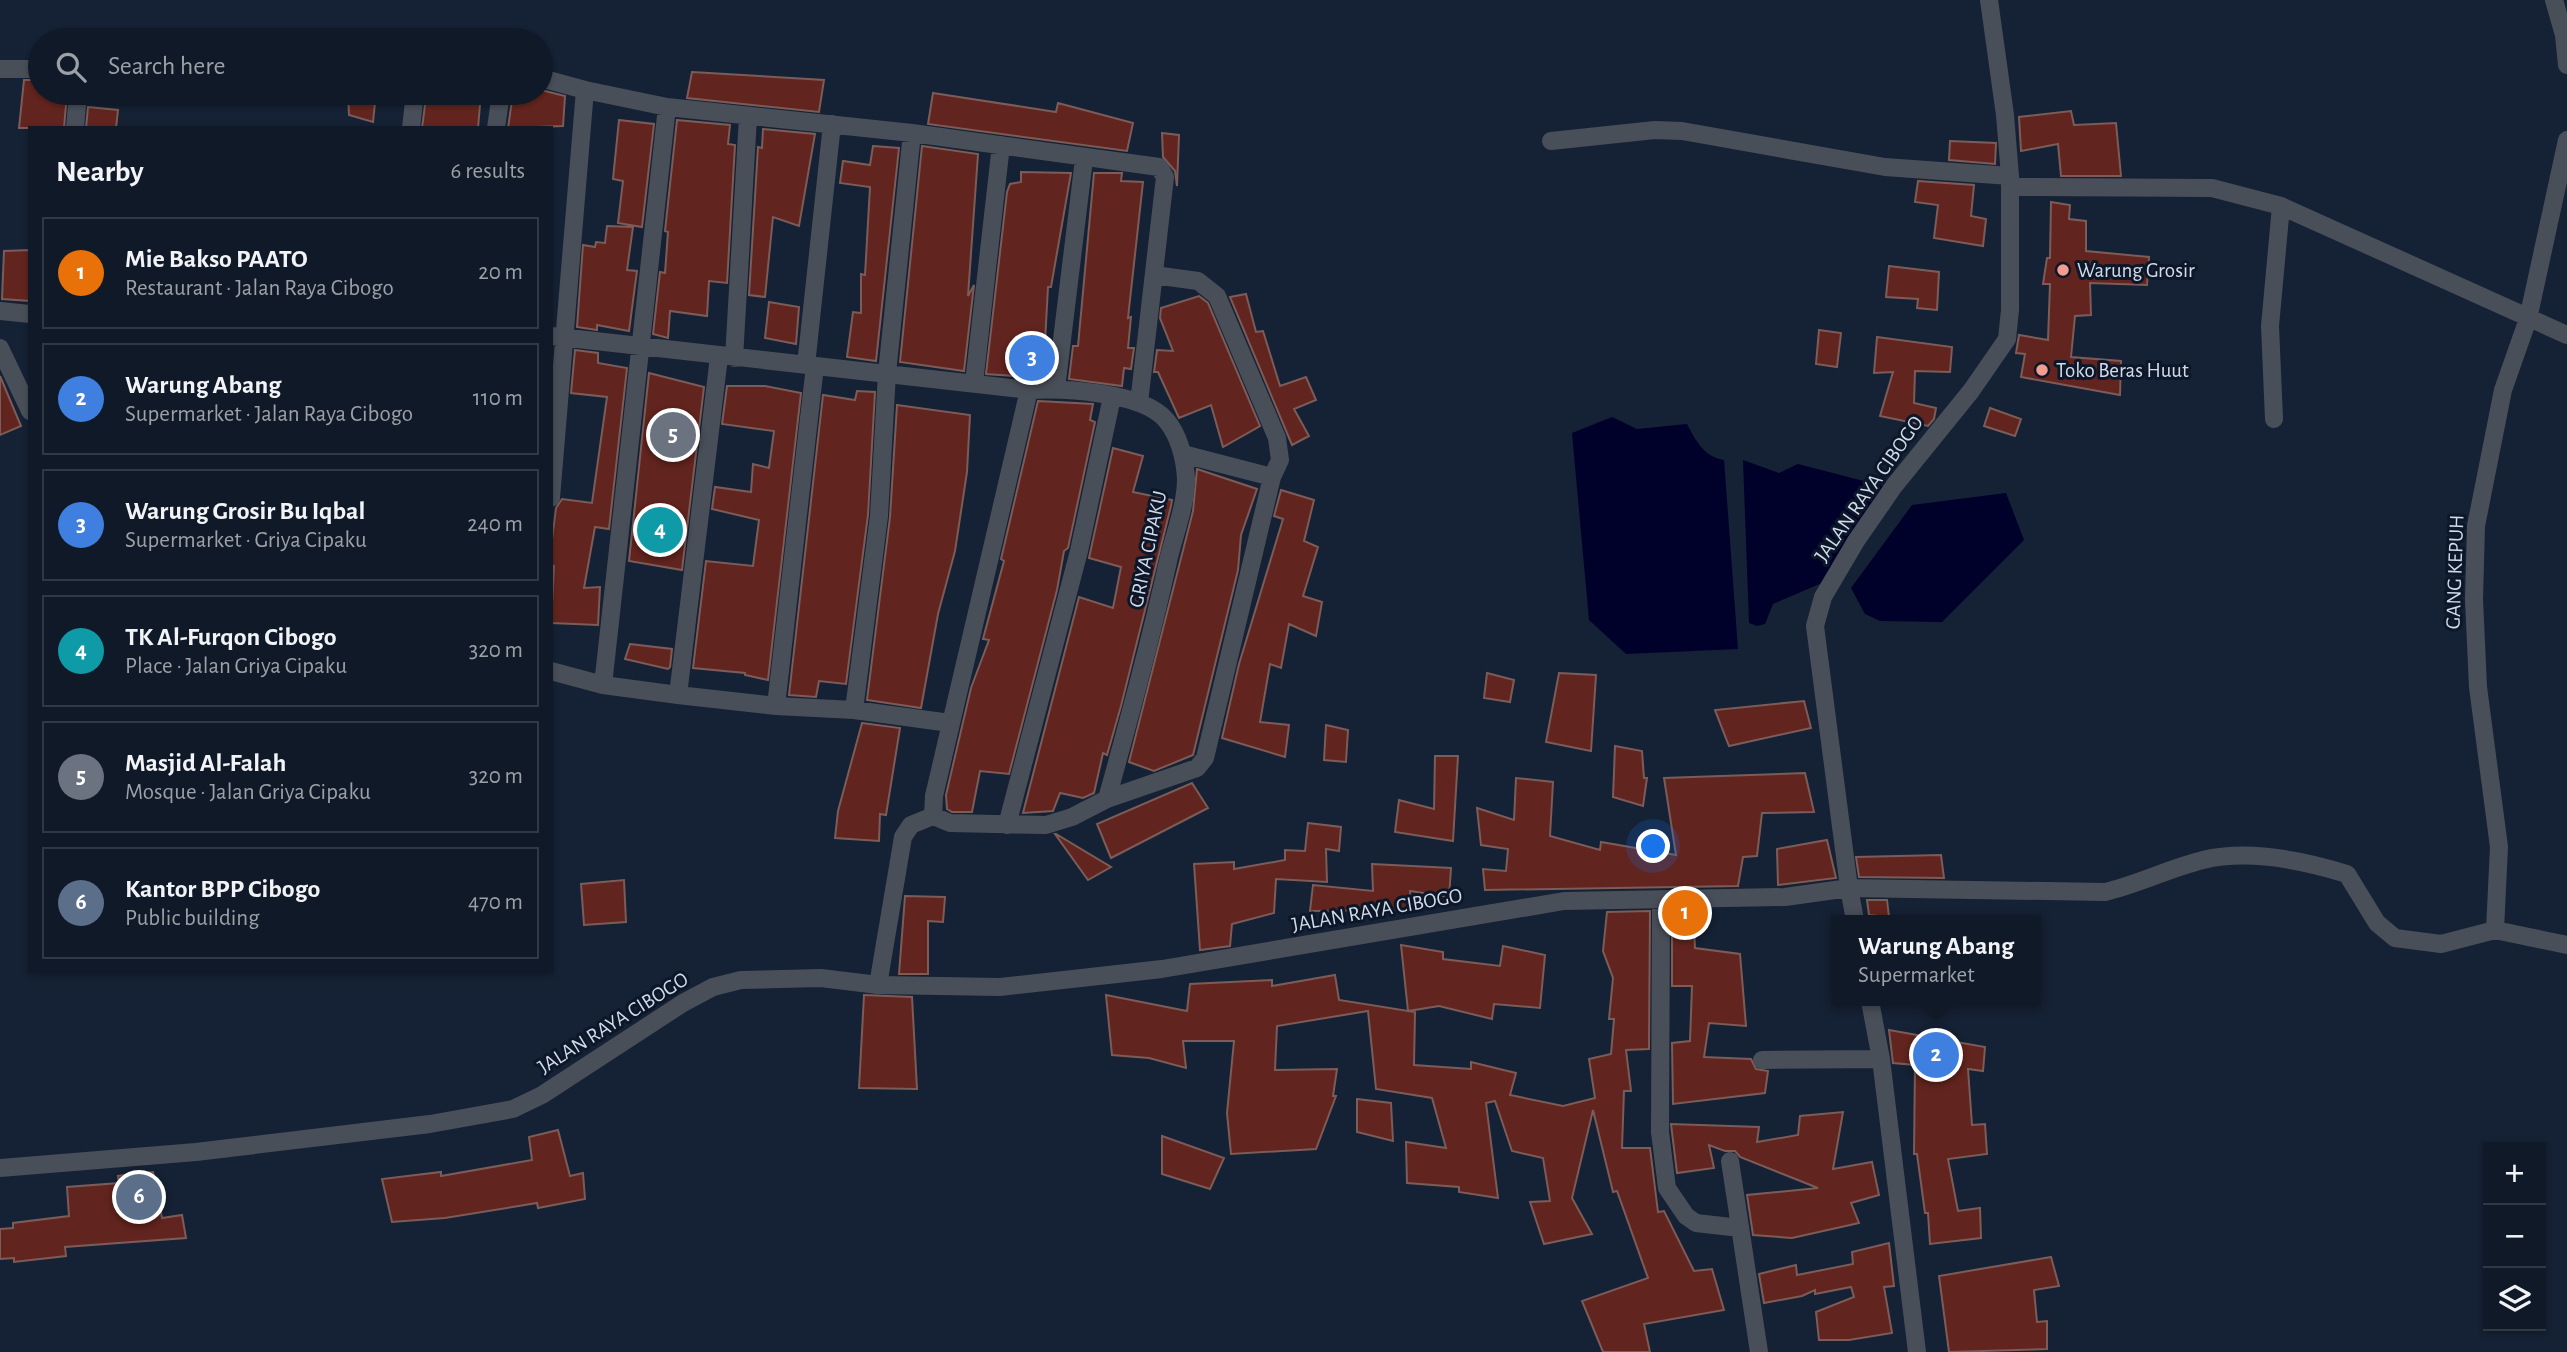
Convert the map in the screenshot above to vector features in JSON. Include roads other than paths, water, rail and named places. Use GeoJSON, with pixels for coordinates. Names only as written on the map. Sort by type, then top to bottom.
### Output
{"type":"FeatureCollection","features":[{"type":"Feature","properties":{"kind":"street","name":"JALAN RAYA CIBOGO"},"geometry":{"type":"LineString","coordinates":[[0,1168],[196,1152],[430,1124],[513,1110],[542,1095],[647,1024],[726,983],[758,978],[821,978],[878,985],[1000,987],[1162,969],[1564,901],[1785,897],[1849,888],[1816,641],[1818,610],[1856,541],[1894,486],[1971,391],[2007,339],[2010,310],[2010,182],[2005,115],[1989,0]]}},
{"type":"Feature","properties":{"kind":"street"},"geometry":{"type":"LineString","coordinates":[[2554,0],[2564,35],[2567,65]]}},
{"type":"Feature","properties":{"kind":"street"},"geometry":{"type":"LineString","coordinates":[[0,69],[28,69]]}},
{"type":"Feature","properties":{"kind":"street"},"geometry":{"type":"LineString","coordinates":[[553,81],[667,107],[912,133],[1084,159],[1159,167],[1165,177],[1139,403]]}},
{"type":"Feature","properties":{"kind":"street"},"geometry":{"type":"LineString","coordinates":[[553,458],[559,336],[585,90]]}},
{"type":"Feature","properties":{"kind":"street"},"geometry":{"type":"LineString","coordinates":[[75,126],[77,105]]}},
{"type":"Feature","properties":{"kind":"street"},"geometry":{"type":"LineString","coordinates":[[411,126],[414,105]]}},
{"type":"Feature","properties":{"kind":"street"},"geometry":{"type":"LineString","coordinates":[[496,126],[499,105]]}},
{"type":"Feature","properties":{"kind":"street"},"geometry":{"type":"LineString","coordinates":[[603,685],[667,107]]}},
{"type":"Feature","properties":{"kind":"street"},"geometry":{"type":"LineString","coordinates":[[678,695],[727,358],[748,117]]}},
{"type":"Feature","properties":{"kind":"street"},"geometry":{"type":"LineString","coordinates":[[776,706],[811,365],[832,124]]}},
{"type":"Feature","properties":{"kind":"street"},"geometry":{"type":"LineString","coordinates":[[1551,141],[1655,130],[1682,131],[1885,167],[2010,182],[2212,188],[2281,206],[2567,335]]}},
{"type":"Feature","properties":{"kind":"street"},"geometry":{"type":"LineString","coordinates":[[854,710],[879,516],[887,373],[912,133]]}},
{"type":"Feature","properties":{"kind":"street","name":"GANG KEPUH"},"geometry":{"type":"LineString","coordinates":[[2495,930],[2499,847],[2478,687],[2474,599],[2476,526],[2503,390],[2528,319],[2567,140]]}},
{"type":"Feature","properties":{"kind":"street"},"geometry":{"type":"LineString","coordinates":[[974,383],[1001,145]]}},
{"type":"Feature","properties":{"kind":"street"},"geometry":{"type":"LineString","coordinates":[[1056,389],[1084,159]]}},
{"type":"Feature","properties":{"kind":"street"},"geometry":{"type":"LineString","coordinates":[[2274,419],[2270,326],[2281,206]]}},
{"type":"Feature","properties":{"kind":"street"},"geometry":{"type":"LineString","coordinates":[[878,985],[903,837],[911,825],[933,817],[950,823],[1046,825],[1072,817],[1107,799],[1197,768],[1205,758],[1272,477],[1280,460],[1277,438],[1217,296],[1198,281],[1154,275]]}},
{"type":"Feature","properties":{"kind":"street"},"geometry":{"type":"LineString","coordinates":[[0,310],[28,314]]}},
{"type":"Feature","properties":{"kind":"street","name":"GRIYA CIPAKU"},"geometry":{"type":"LineString","coordinates":[[559,336],[640,344],[727,358],[1029,390],[1056,389],[1139,403],[1167,421],[1182,454],[1186,481],[1154,627],[1107,799]]}},
{"type":"Feature","properties":{"kind":"street"},"geometry":{"type":"LineString","coordinates":[[0,348],[28,407]]}},
{"type":"Feature","properties":{"kind":"street"},"geometry":{"type":"LineString","coordinates":[[933,817],[934,796],[950,723],[1029,390]]}},
{"type":"Feature","properties":{"kind":"street"},"geometry":{"type":"LineString","coordinates":[[1007,825],[1079,551],[1112,397]]}},
{"type":"Feature","properties":{"kind":"street"},"geometry":{"type":"LineString","coordinates":[[1182,454],[1272,477]]}},
{"type":"Feature","properties":{"kind":"street"},"geometry":{"type":"LineString","coordinates":[[553,672],[603,685],[678,695],[776,706],[854,710],[950,723]]}},
{"type":"Feature","properties":{"kind":"street"},"geometry":{"type":"LineString","coordinates":[[1854,915],[1849,888],[2105,892],[2139,884],[2201,860],[2253,857],[2307,862],[2347,874],[2377,923],[2395,938],[2441,944],[2495,930],[2567,945]]}},
{"type":"Feature","properties":{"kind":"street"},"geometry":{"type":"LineString","coordinates":[[1661,900],[1660,1132],[1667,1188],[1686,1216],[1696,1223],[1740,1227]]}},
{"type":"Feature","properties":{"kind":"street"},"geometry":{"type":"LineString","coordinates":[[1871,1006],[1881,1059],[1917,1352]]}},
{"type":"Feature","properties":{"kind":"street"},"geometry":{"type":"LineString","coordinates":[[1762,1060],[1881,1059]]}},
{"type":"Feature","properties":{"kind":"street"},"geometry":{"type":"LineString","coordinates":[[1730,1161],[1759,1352]]}},
{"type":"Feature","properties":{"kind":"water"},"geometry":{"type":"Polygon","coordinates":[[[1612,417],[1637,429],[1687,424],[1706,452],[1724,460],[1738,649],[1626,654],[1589,620],[1572,433],[1612,417]]]}},
{"type":"Feature","properties":{"kind":"water"},"geometry":{"type":"Polygon","coordinates":[[[1743,460],[1779,473],[1798,464],[1883,486],[1822,583],[1773,604],[1765,624],[1757,626],[1749,623],[1743,460]]]}},
{"type":"Feature","properties":{"kind":"water"},"geometry":{"type":"Polygon","coordinates":[[[2006,493],[2024,540],[1942,622],[1880,621],[1865,614],[1851,588],[1912,505],[2006,493]]]}},
{"type":"Feature","properties":{"kind":"place","name":"Warung Grosir"},"geometry":{"type":"Point","coordinates":[2063,270]}},
{"type":"Feature","properties":{"kind":"place","name":"Warung Grosir Bu Iqbal"},"geometry":{"type":"Point","coordinates":[1032,358]}},
{"type":"Feature","properties":{"kind":"place","name":"Toko Beras Huut"},"geometry":{"type":"Point","coordinates":[2042,370]}},
{"type":"Feature","properties":{"kind":"place","name":"Masjid Al-Falah"},"geometry":{"type":"Point","coordinates":[673,435]}},
{"type":"Feature","properties":{"kind":"place","name":"TK Al-Furqon Cibogo"},"geometry":{"type":"Point","coordinates":[660,530]}},
{"type":"Feature","properties":{"kind":"place","name":"Mie Bakso PAATO"},"geometry":{"type":"Point","coordinates":[1685,913]}},
{"type":"Feature","properties":{"kind":"place","name":"Warung Abang"},"geometry":{"type":"Point","coordinates":[1936,1055]}},
{"type":"Feature","properties":{"kind":"place","name":"Kantor BPP Cibogo"},"geometry":{"type":"Point","coordinates":[139,1197]}}]}
